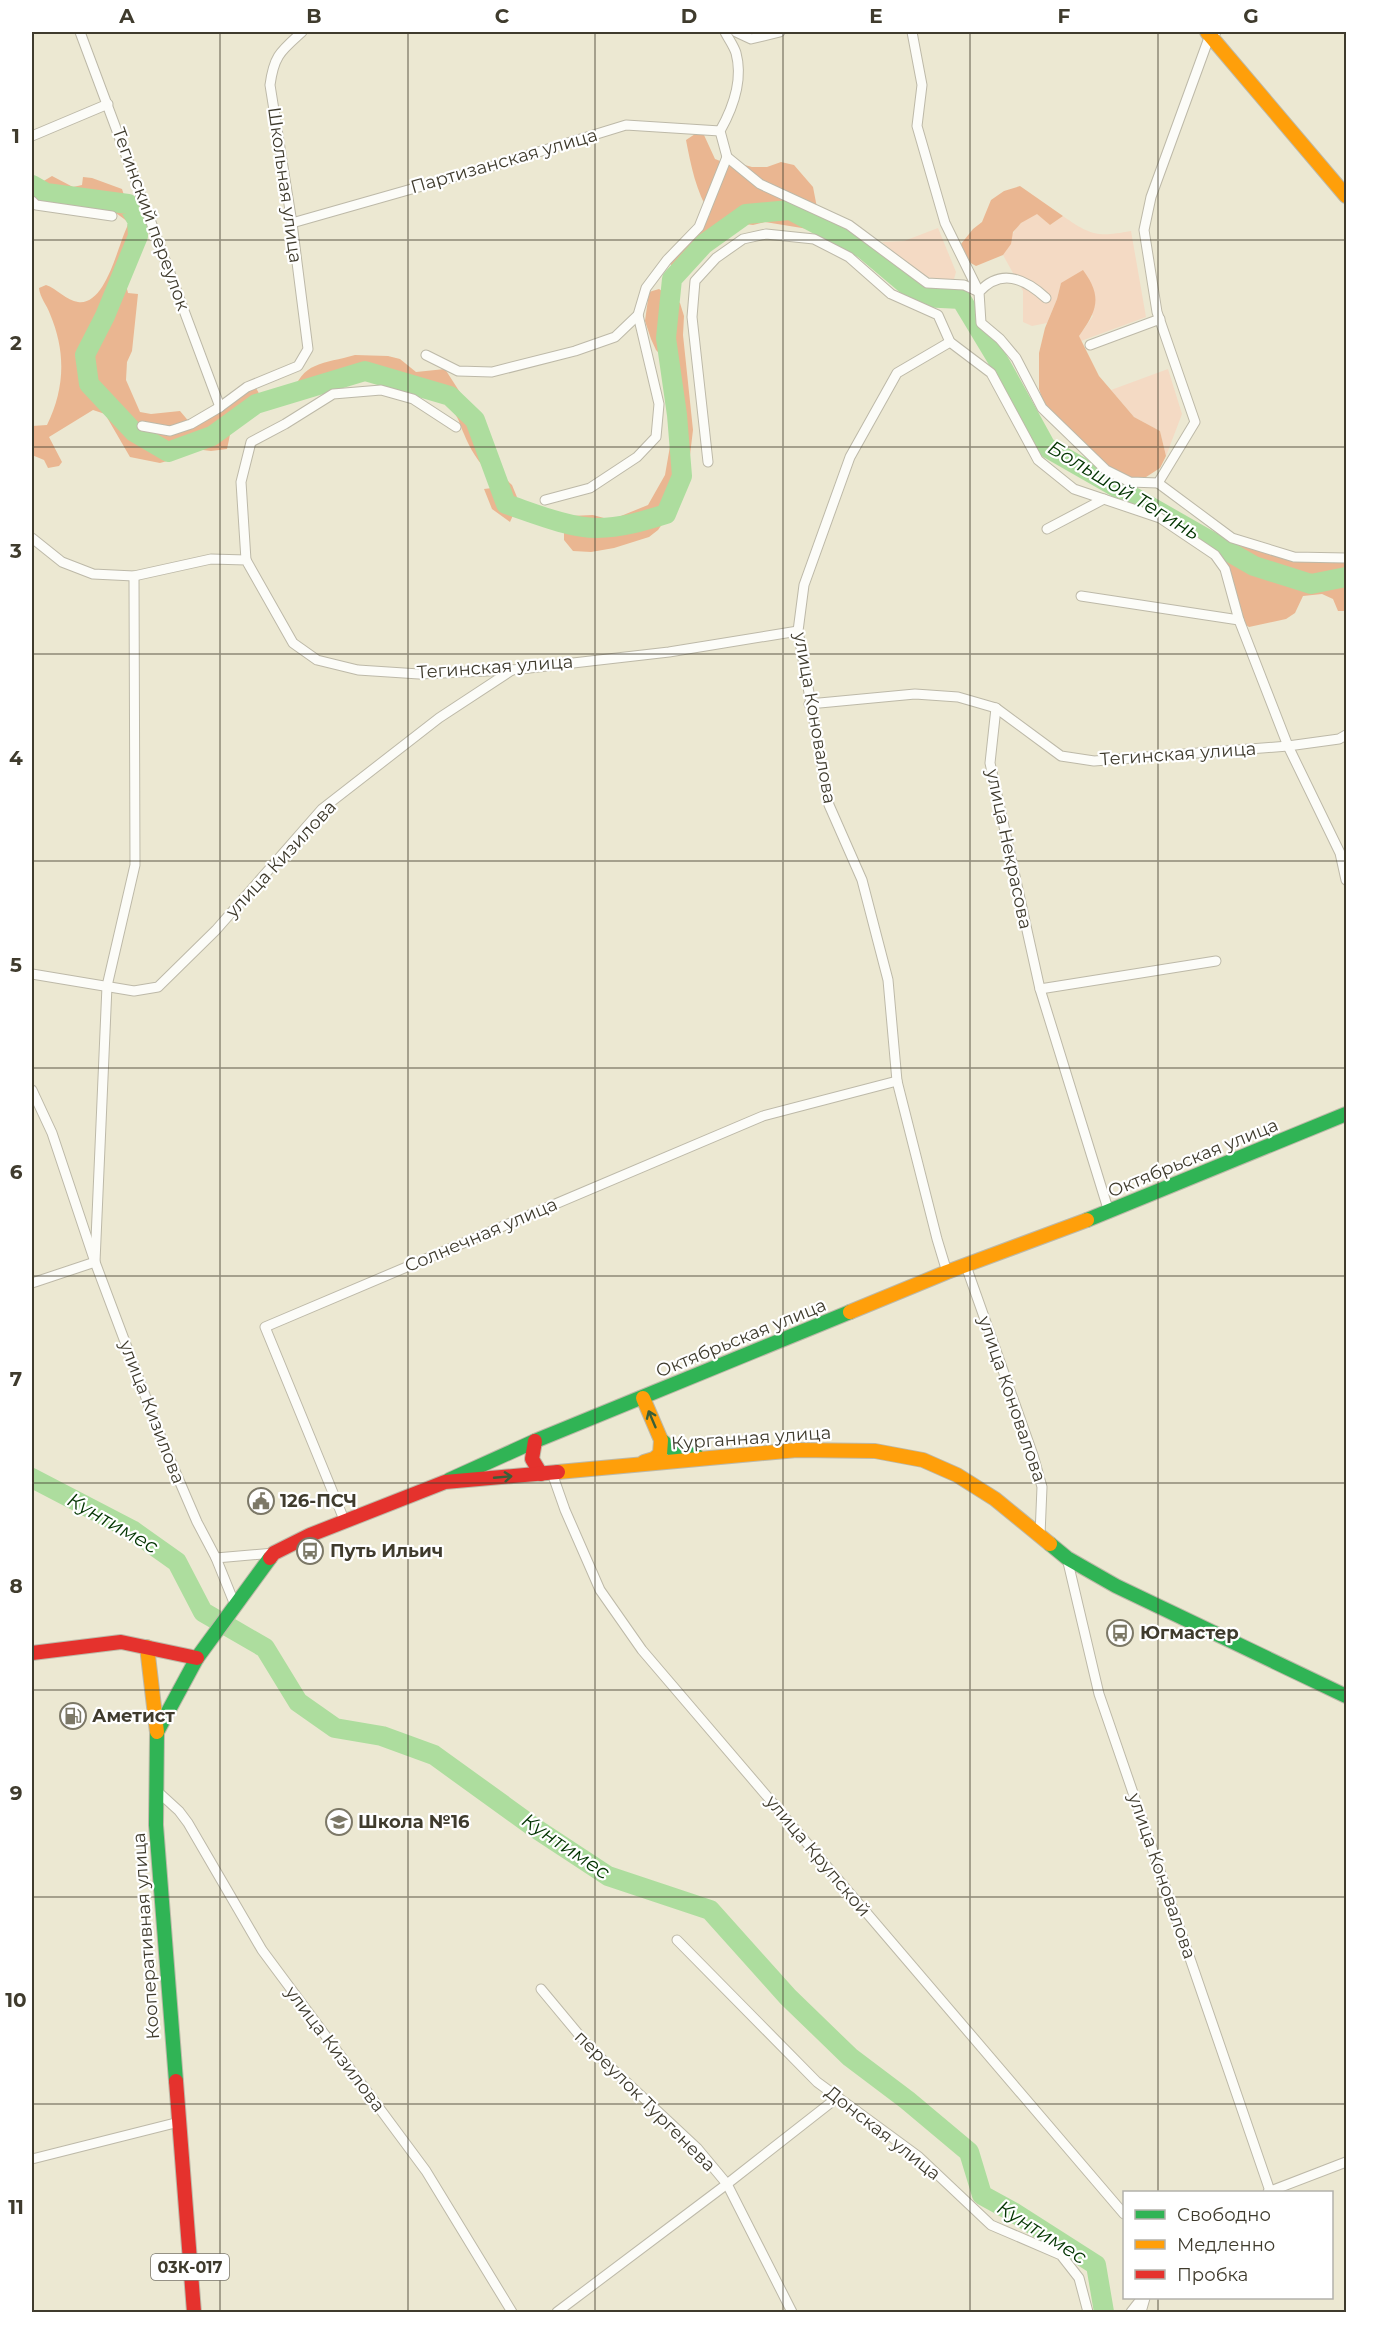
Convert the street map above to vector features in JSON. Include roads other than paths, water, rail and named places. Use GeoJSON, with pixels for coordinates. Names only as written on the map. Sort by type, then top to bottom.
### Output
{"type":"FeatureCollection","features":[{"type":"Feature","properties":{"kind":"main road"},"geometry":{"type":"LineString","coordinates":[[1211,33],[1347,196]]}},
{"type":"Feature","properties":{"kind":"main road","name":"Октябрьская улица"},"geometry":{"type":"LineString","coordinates":[[157,1732],[196,1658],[274,1553],[309,1535],[445,1482],[535,1441],[947,1272],[1108,1212],[1347,1114]]}},
{"type":"Feature","properties":{"kind":"main road","name":"Курганная улица"},"geometry":{"type":"LineString","coordinates":[[633,1466],[654,1459],[660,1454],[662,1440],[643,1398]]}},
{"type":"Feature","properties":{"kind":"main road"},"geometry":{"type":"LineString","coordinates":[[662,1440],[672,1449],[684,1454],[706,1457]]}},
{"type":"Feature","properties":{"kind":"main road"},"geometry":{"type":"LineString","coordinates":[[535,1441],[531,1458],[533,1465],[547,1473]]}},
{"type":"Feature","properties":{"kind":"main road","name":"Курганная улица"},"geometry":{"type":"LineString","coordinates":[[445,1482],[797,1450],[874,1451],[923,1460],[957,1475],[995,1499],[1067,1558],[1116,1586],[1347,1696]]}},
{"type":"Feature","properties":{"kind":"main road"},"geometry":{"type":"LineString","coordinates":[[32,1653],[121,1642],[196,1658]]}},
{"type":"Feature","properties":{"kind":"main road","name":"Кооперативная улица"},"geometry":{"type":"LineString","coordinates":[[147,1647],[157,1732],[156,1825],[186,2222],[195,2310]]}},
{"type":"Feature","properties":{"kind":"street","name":"Тегинский переулок"},"geometry":{"type":"LineString","coordinates":[[80,32],[220,407]]}},
{"type":"Feature","properties":{"kind":"street","name":"Школьная улица"},"geometry":{"type":"LineString","coordinates":[[220,407],[247,387],[298,366],[308,349],[292,222],[270,85],[273,64],[282,50],[302,32]]}},
{"type":"Feature","properties":{"kind":"street"},"geometry":{"type":"LineString","coordinates":[[426,355],[458,371],[492,372],[575,351],[615,337],[638,315],[646,288],[667,260],[699,228],[727,157],[720,130],[732,109],[738,80],[736,53],[725,32]]}},
{"type":"Feature","properties":{"kind":"street"},"geometry":{"type":"LineString","coordinates":[[736,32],[751,39],[780,32]]}},
{"type":"Feature","properties":{"kind":"street"},"geometry":{"type":"LineString","coordinates":[[912,32],[922,85],[917,126],[945,223],[979,292],[981,323],[1000,339],[1016,358],[1042,408],[1106,470],[1130,482],[1158,483],[1232,538],[1294,557],[1347,558]]}},
{"type":"Feature","properties":{"kind":"street"},"geometry":{"type":"LineString","coordinates":[[1158,483],[1195,422],[1160,319],[1144,230],[1151,197],[1211,33]]}},
{"type":"Feature","properties":{"kind":"street"},"geometry":{"type":"LineString","coordinates":[[32,136],[108,104]]}},
{"type":"Feature","properties":{"kind":"street","name":"Партизанская улица"},"geometry":{"type":"LineString","coordinates":[[292,222],[496,165],[626,125],[720,130]]}},
{"type":"Feature","properties":{"kind":"street"},"geometry":{"type":"LineString","coordinates":[[727,157],[760,184],[849,225],[927,283],[964,285],[979,292]]}},
{"type":"Feature","properties":{"kind":"street"},"geometry":{"type":"LineString","coordinates":[[32,201],[36,206],[111,216]]}},
{"type":"Feature","properties":{"kind":"street"},"geometry":{"type":"LineString","coordinates":[[708,462],[692,317],[694,281],[716,258],[743,239],[766,234],[814,239],[849,257],[891,294],[938,315],[950,342],[991,374],[1038,460],[1074,489],[1160,518],[1215,555],[1225,569],[1239,620],[1288,746],[1340,853],[1347,880]]}},
{"type":"Feature","properties":{"kind":"street"},"geometry":{"type":"LineString","coordinates":[[979,292],[1000,278],[1011,277],[1035,288],[1046,298]]}},
{"type":"Feature","properties":{"kind":"street"},"geometry":{"type":"LineString","coordinates":[[545,500],[590,488],[637,457],[656,437],[659,404],[638,315]]}},
{"type":"Feature","properties":{"kind":"street"},"geometry":{"type":"LineString","coordinates":[[1090,345],[1160,319]]}},
{"type":"Feature","properties":{"kind":"street","name":"улица Коновалова"},"geometry":{"type":"LineString","coordinates":[[947,1272],[897,1081],[888,980],[862,880],[828,805],[798,631],[804,585],[850,457],[897,373],[950,342]]}},
{"type":"Feature","properties":{"kind":"street","name":"Тегинская улица"},"geometry":{"type":"LineString","coordinates":[[456,427],[413,399],[381,390],[333,394],[251,442],[241,482],[246,560],[293,643],[317,660],[358,670],[419,674],[512,670],[669,652],[798,631]]}},
{"type":"Feature","properties":{"kind":"street"},"geometry":{"type":"LineString","coordinates":[[142,426],[170,431],[191,424],[220,407]]}},
{"type":"Feature","properties":{"kind":"street"},"geometry":{"type":"LineString","coordinates":[[1047,529],[1104,499]]}},
{"type":"Feature","properties":{"kind":"street"},"geometry":{"type":"LineString","coordinates":[[32,538],[62,562],[93,574],[134,576],[211,559],[246,560]]}},
{"type":"Feature","properties":{"kind":"street","name":"улица Кизилова"},"geometry":{"type":"LineString","coordinates":[[95,1262],[107,986],[135,865],[134,576]]}},
{"type":"Feature","properties":{"kind":"street"},"geometry":{"type":"LineString","coordinates":[[1081,596],[1239,620]]}},
{"type":"Feature","properties":{"kind":"street","name":"улица Кизилова"},"geometry":{"type":"LineString","coordinates":[[32,974],[134,991],[158,987],[216,930],[322,809],[439,718],[512,670]]}},
{"type":"Feature","properties":{"kind":"street","name":"Тегинская улица"},"geometry":{"type":"LineString","coordinates":[[809,704],[915,694],[958,697],[996,708],[1061,756],[1094,761],[1288,746],[1339,740],[1347,735]]}},
{"type":"Feature","properties":{"kind":"street","name":"улица Некрасова"},"geometry":{"type":"LineString","coordinates":[[996,708],[990,763],[1040,989],[1108,1212]]}},
{"type":"Feature","properties":{"kind":"street"},"geometry":{"type":"LineString","coordinates":[[1040,989],[1216,961]]}},
{"type":"Feature","properties":{"kind":"street","name":"Солнечная улица"},"geometry":{"type":"LineString","coordinates":[[345,1522],[265,1327],[763,1116],[897,1081]]}},
{"type":"Feature","properties":{"kind":"street","name":"улица Кизилова"},"geometry":{"type":"LineString","coordinates":[[32,1090],[52,1133],[95,1262],[163,1443],[235,1605]]}},
{"type":"Feature","properties":{"kind":"street"},"geometry":{"type":"LineString","coordinates":[[32,1282],[95,1262]]}},
{"type":"Feature","properties":{"kind":"street","name":"улица Коновалова"},"geometry":{"type":"LineString","coordinates":[[966,1266],[1033,1455],[1042,1487],[1040,1536]]}},
{"type":"Feature","properties":{"kind":"street","name":"улица Крупской"},"geometry":{"type":"LineString","coordinates":[[547,1473],[600,1590],[642,1650],[1123,2212]]}},
{"type":"Feature","properties":{"kind":"street"},"geometry":{"type":"LineString","coordinates":[[216,1558],[274,1553]]}},
{"type":"Feature","properties":{"kind":"street","name":"улица Коновалова"},"geometry":{"type":"LineString","coordinates":[[1067,1558],[1099,1694],[1269,2191]]}},
{"type":"Feature","properties":{"kind":"street","name":"улица Кизилова"},"geometry":{"type":"LineString","coordinates":[[155,1789],[179,1811],[188,1823],[262,1950],[426,2171],[512,2313]]}},
{"type":"Feature","properties":{"kind":"street","name":"Донская улица"},"geometry":{"type":"LineString","coordinates":[[677,1940],[817,2082],[920,2157],[991,2225],[1060,2255],[1078,2278],[1088,2313]]}},
{"type":"Feature","properties":{"kind":"street","name":"переулок Тургенева"},"geometry":{"type":"LineString","coordinates":[[541,1989],[590,2048],[697,2148],[727,2184],[792,2313]]}},
{"type":"Feature","properties":{"kind":"street","name":"переулок Тургенева"},"geometry":{"type":"LineString","coordinates":[[556,2313],[838,2097]]}},
{"type":"Feature","properties":{"kind":"street"},"geometry":{"type":"LineString","coordinates":[[32,2159],[179,2122]]}},
{"type":"Feature","properties":{"kind":"street"},"geometry":{"type":"LineString","coordinates":[[1272,2191],[1347,2162]]}},
{"type":"Feature","properties":{"kind":"street"},"geometry":{"type":"LineString","coordinates":[[1131,2313],[1143,2299]]}},
{"type":"Feature","properties":{"kind":"waterway","name":"Большой Тегинь"},"geometry":{"type":"LineString","coordinates":[[32,185],[46,193],[128,204],[137,220],[138,236],[105,316],[85,355],[89,384],[134,432],[168,452],[212,436],[256,404],[365,371],[450,396],[475,420],[506,504],[575,526],[597,528],[641,522],[666,514],[682,476],[677,415],[666,338],[672,279],[704,244],[746,214],[790,210],[864,249],[921,297],[961,299],[1046,447],[1254,566],[1311,584],[1346,577]]}},
{"type":"Feature","properties":{"kind":"waterway","name":"Кунтимес"},"geometry":{"type":"LineString","coordinates":[[32,1478],[132,1530],[177,1562],[203,1612],[265,1648],[298,1702],[335,1728],[382,1736],[434,1755],[535,1828],[608,1876],[710,1910],[788,1997],[850,2057],[907,2100],[969,2152],[982,2195],[1096,2265],[1104,2312]]}},
{"type":"Feature","properties":{"kind":"place","name":"126-ПСЧ"},"geometry":{"type":"Point","coordinates":[261,1501]}},
{"type":"Feature","properties":{"kind":"place","name":"Путь Ильич"},"geometry":{"type":"Point","coordinates":[310,1551]}},
{"type":"Feature","properties":{"kind":"place","name":"Югмастер"},"geometry":{"type":"Point","coordinates":[1120,1633]}},
{"type":"Feature","properties":{"kind":"place","name":"Аметист"},"geometry":{"type":"Point","coordinates":[73,1716]}},
{"type":"Feature","properties":{"kind":"place","name":"Школа №16"},"geometry":{"type":"Point","coordinates":[339,1822]}}]}
